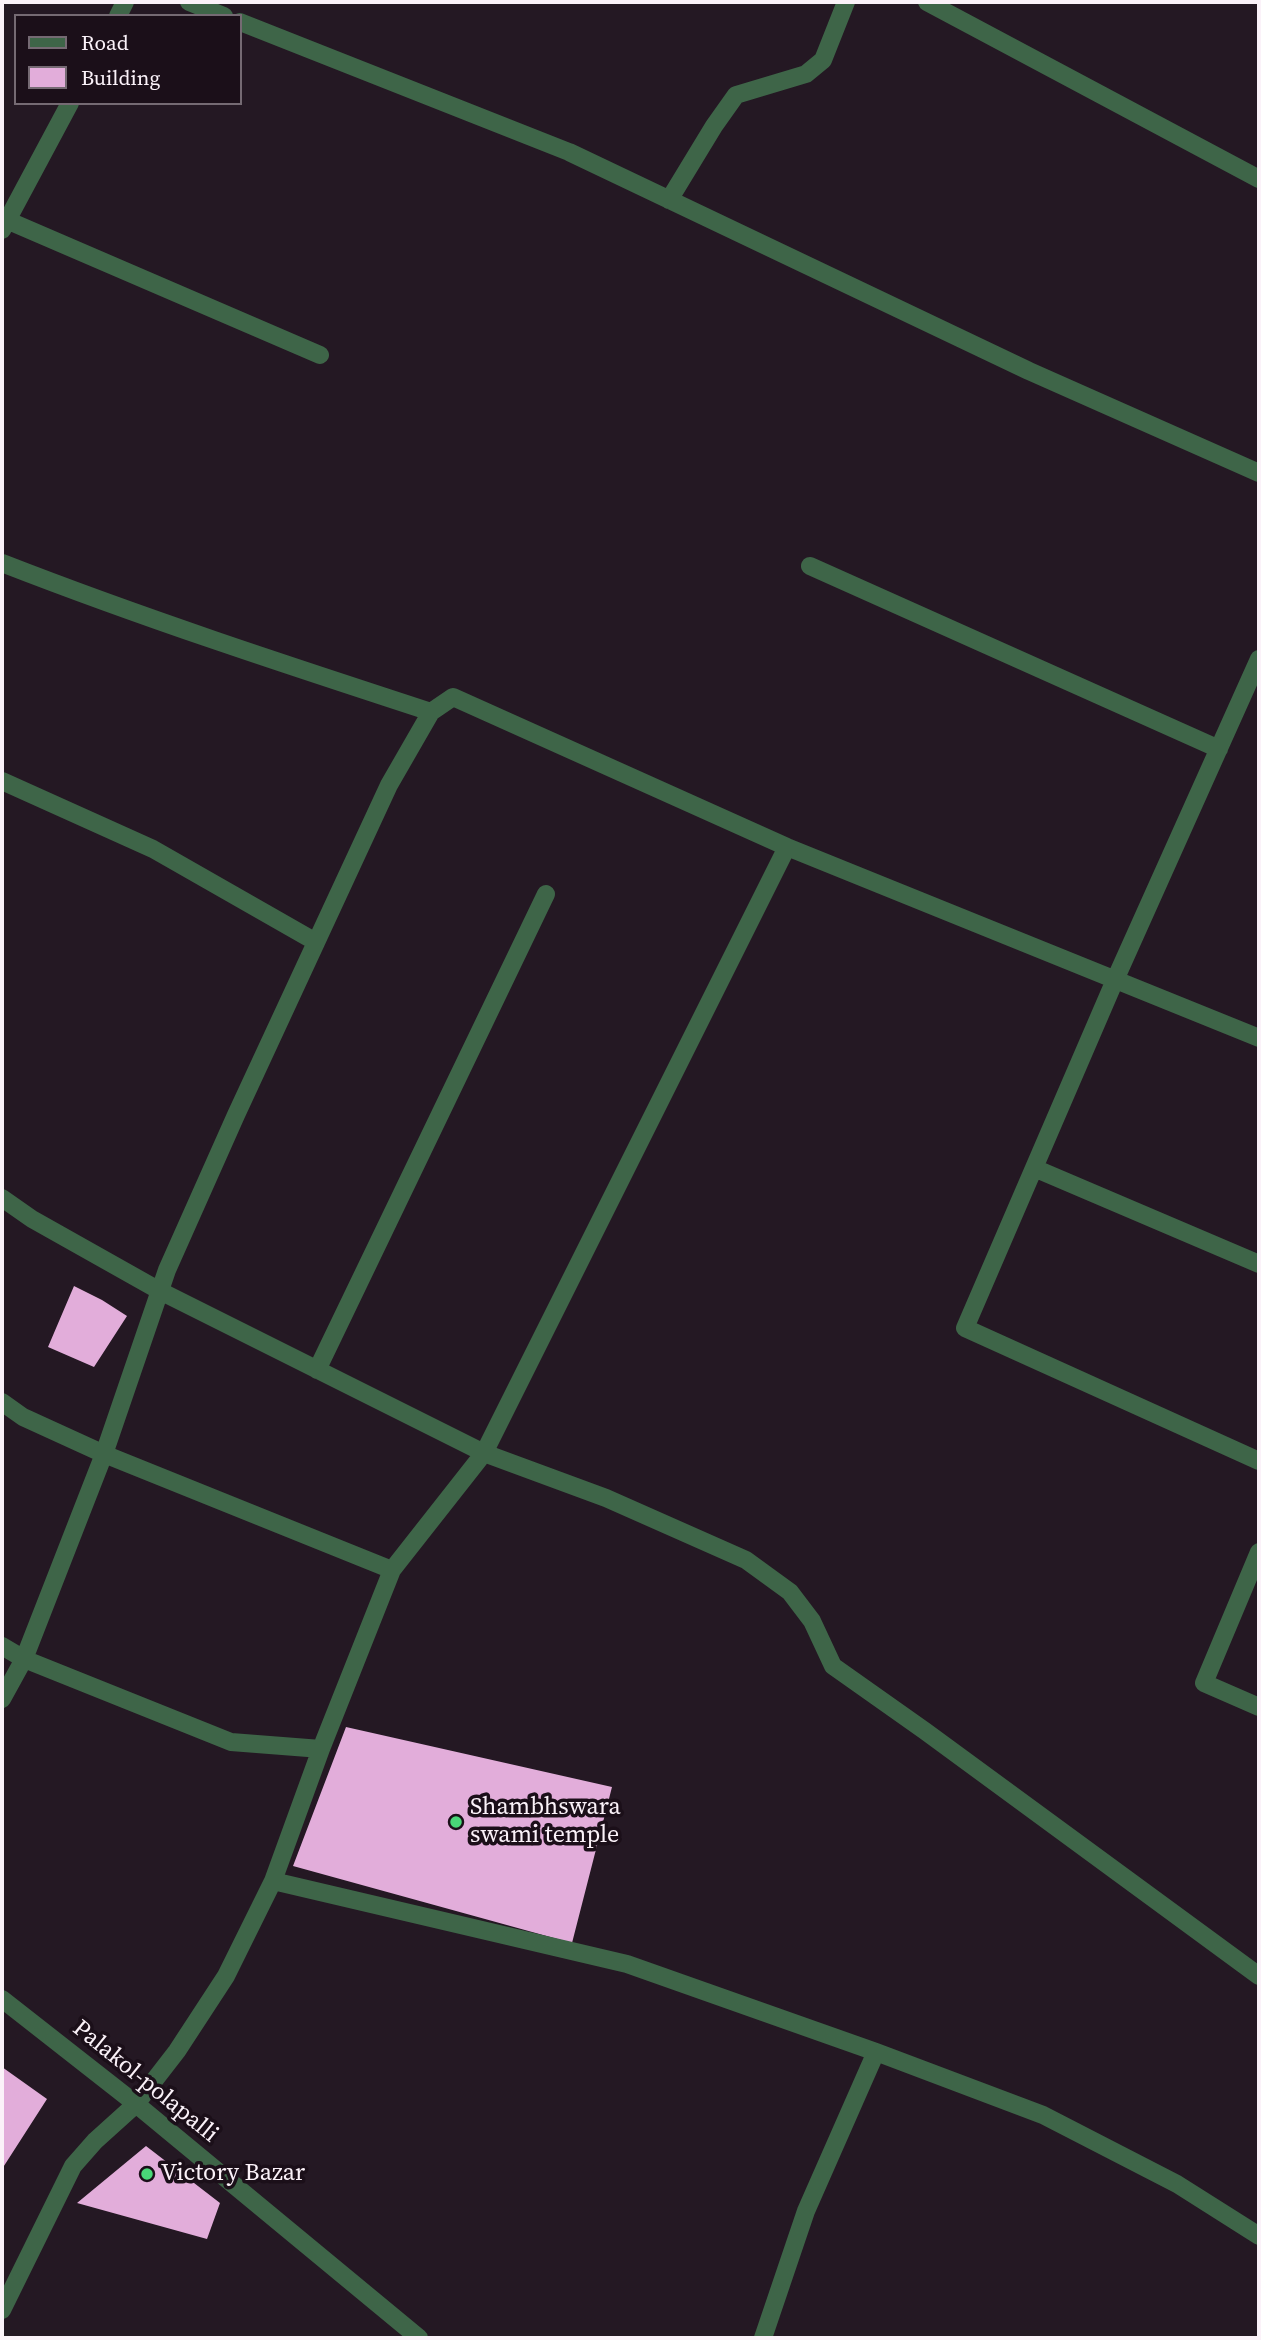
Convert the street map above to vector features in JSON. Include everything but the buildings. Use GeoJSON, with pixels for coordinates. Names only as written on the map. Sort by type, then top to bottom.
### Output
{"type":"FeatureCollection","features":[{"type":"Feature","properties":{"kind":"street"},"geometry":{"type":"LineString","coordinates":[[189,2],[219,14]]}},
{"type":"Feature","properties":{"kind":"street"},"geometry":{"type":"LineString","coordinates":[[669,200],[736,95],[806,74],[823,60],[846,2]]}},
{"type":"Feature","properties":{"kind":"street"},"geometry":{"type":"LineString","coordinates":[[927,2],[1259,179]]}},
{"type":"Feature","properties":{"kind":"street"},"geometry":{"type":"LineString","coordinates":[[242,23],[569,152],[1030,371],[1259,473]]}},
{"type":"Feature","properties":{"kind":"street"},"geometry":{"type":"LineString","coordinates":[[69,105],[4,223],[320,355]]}},
{"type":"Feature","properties":{"kind":"street"},"geometry":{"type":"LineString","coordinates":[[2,563],[271,659],[431,712]]}},
{"type":"Feature","properties":{"kind":"street"},"geometry":{"type":"LineString","coordinates":[[810,566],[1219,749]]}},
{"type":"Feature","properties":{"kind":"street"},"geometry":{"type":"LineString","coordinates":[[1259,659],[1115,980],[965,1328],[1259,1461]]}},
{"type":"Feature","properties":{"kind":"street"},"geometry":{"type":"LineString","coordinates":[[2,1699],[24,1659],[104,1454],[167,1270],[236,1115],[389,785],[431,712],[453,697],[787,847],[1259,1038]]}},
{"type":"Feature","properties":{"kind":"street"},"geometry":{"type":"LineString","coordinates":[[2,781],[153,849],[316,942]]}},
{"type":"Feature","properties":{"kind":"street"},"geometry":{"type":"LineString","coordinates":[[2,2311],[73,2166],[95,2141],[136,2104],[177,2051],[226,1976],[273,1881],[321,1749],[392,1570],[484,1453],[787,847]]}},
{"type":"Feature","properties":{"kind":"street"},"geometry":{"type":"LineString","coordinates":[[317,1370],[546,894]]}},
{"type":"Feature","properties":{"kind":"street"},"geometry":{"type":"LineString","coordinates":[[1034,1168],[1259,1264]]}},
{"type":"Feature","properties":{"kind":"street"},"geometry":{"type":"LineString","coordinates":[[2,1198],[32,1219],[160,1291],[484,1453],[606,1498],[746,1560],[790,1592],[812,1621],[833,1666],[1259,1976]]}},
{"type":"Feature","properties":{"kind":"street"},"geometry":{"type":"LineString","coordinates":[[2,1402],[23,1417],[104,1454],[392,1570]]}},
{"type":"Feature","properties":{"kind":"street"},"geometry":{"type":"LineString","coordinates":[[1259,1552],[1204,1683],[1259,1707]]}},
{"type":"Feature","properties":{"kind":"street"},"geometry":{"type":"LineString","coordinates":[[2,1646],[24,1659],[231,1742],[321,1749]]}},
{"type":"Feature","properties":{"kind":"street"},"geometry":{"type":"LineString","coordinates":[[273,1881],[627,1964],[876,2052],[1043,2115],[1177,2184],[1259,2236]]}},
{"type":"Feature","properties":{"kind":"street","name":"Palakol-polapalli"},"geometry":{"type":"LineString","coordinates":[[2,1999],[136,2104],[419,2338]]}},
{"type":"Feature","properties":{"kind":"street"},"geometry":{"type":"LineString","coordinates":[[763,2338],[806,2211],[876,2052]]}},
{"type":"Feature","properties":{"kind":"place","name":"Shambhswara swami temple"},"geometry":{"type":"Point","coordinates":[456,1822]}},
{"type":"Feature","properties":{"kind":"place","name":"Victory Bazar"},"geometry":{"type":"Point","coordinates":[147,2174]}}]}
